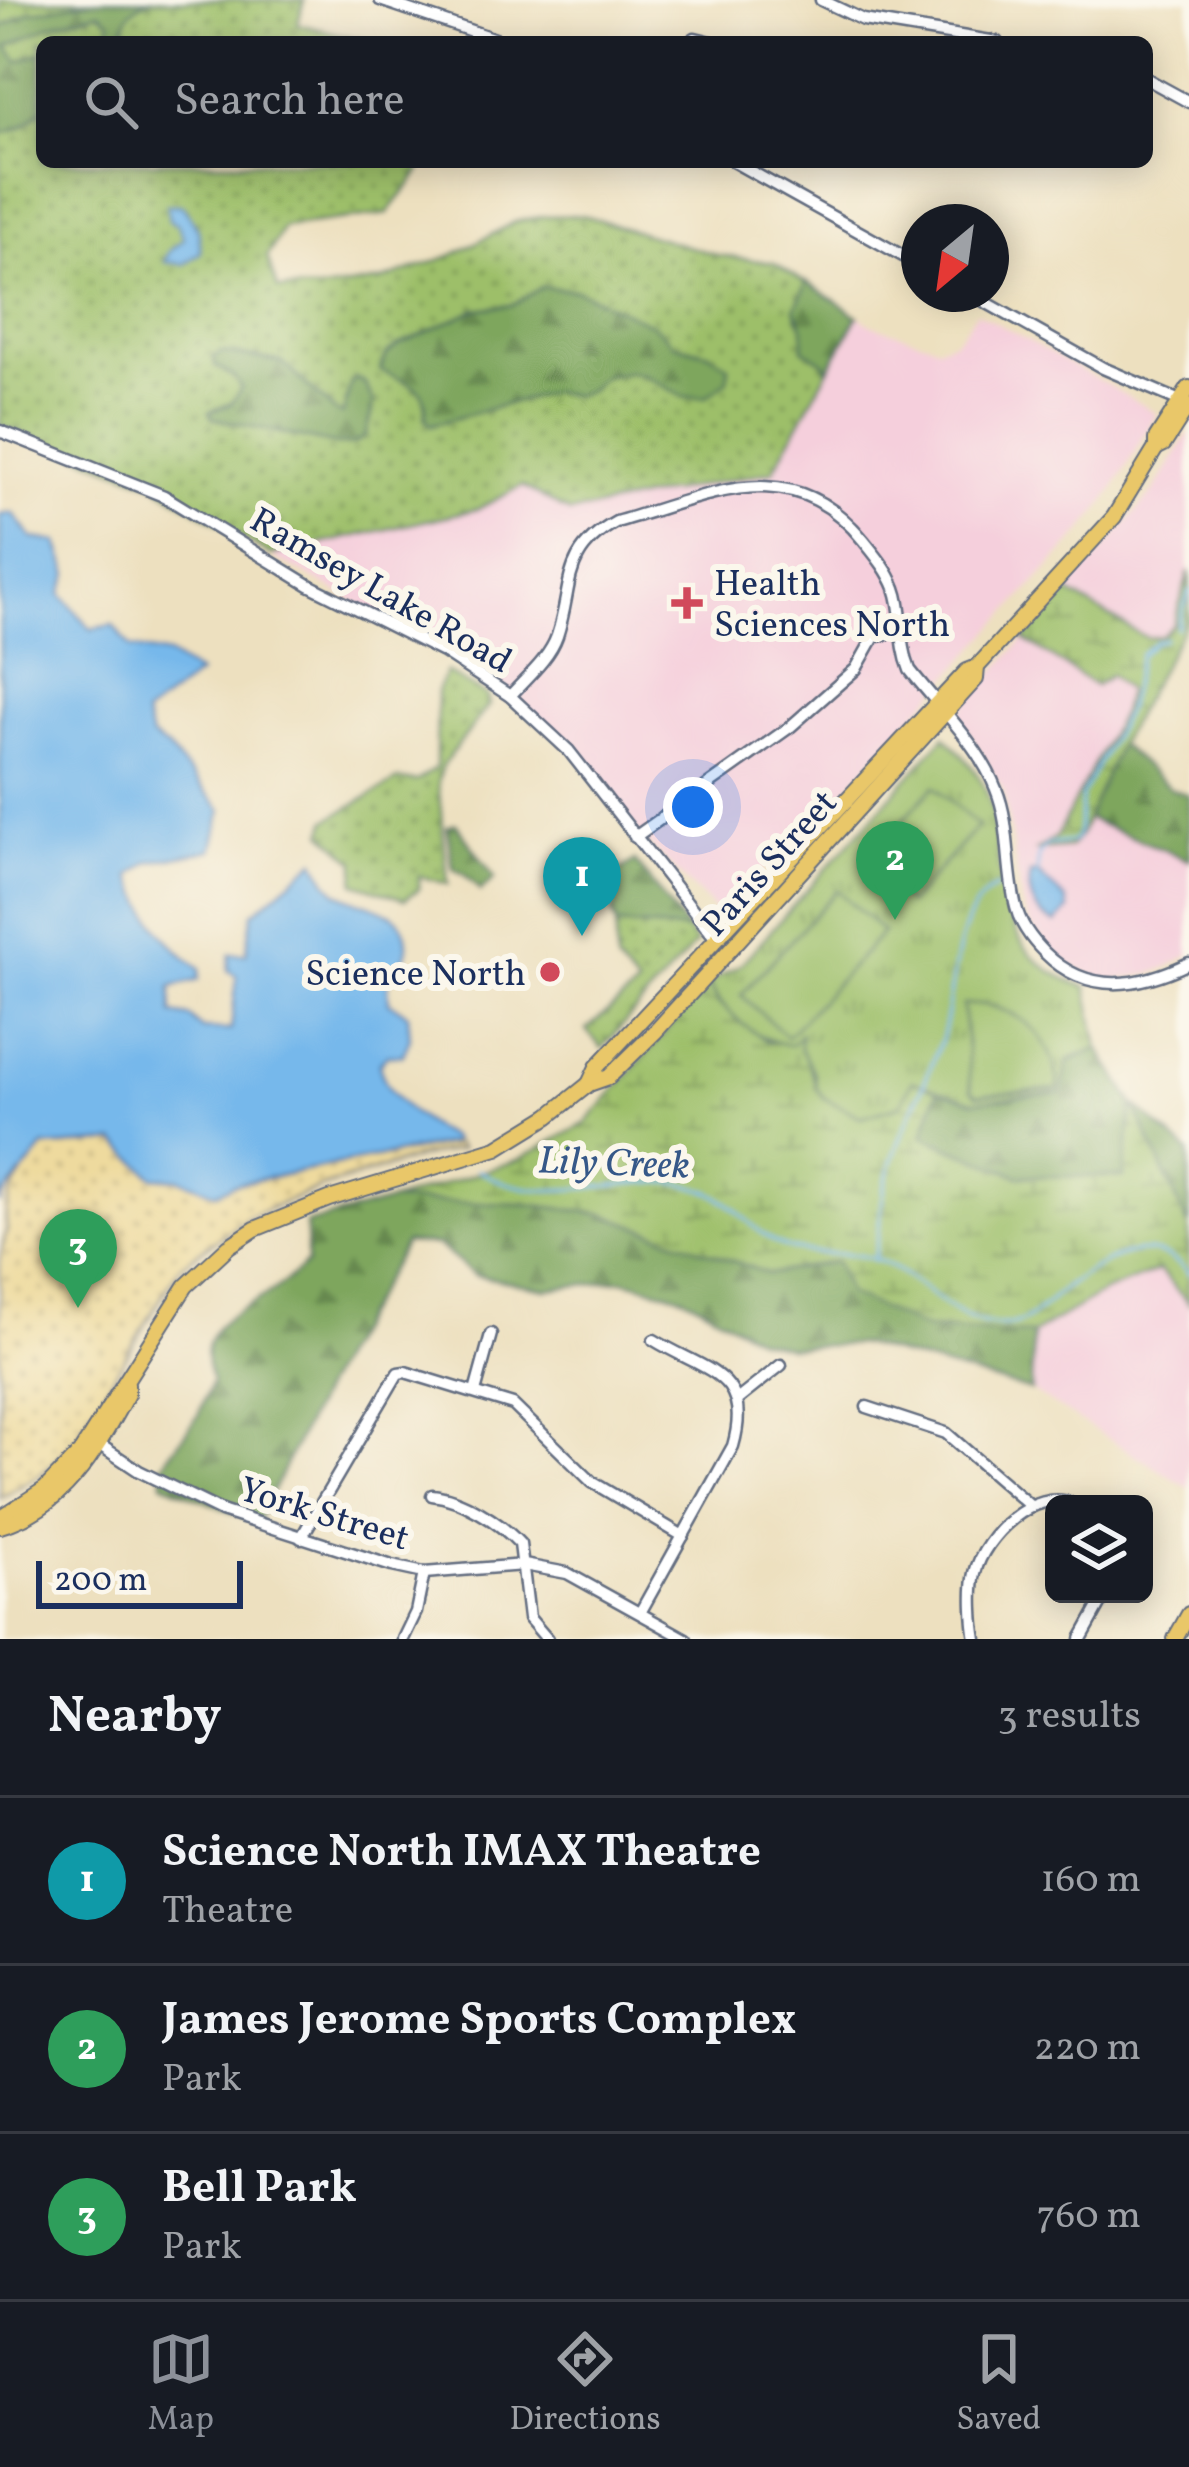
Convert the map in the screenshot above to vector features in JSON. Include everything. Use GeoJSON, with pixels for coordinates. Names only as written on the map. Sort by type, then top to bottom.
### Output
{"type":"FeatureCollection","features":[{"type":"Feature","properties":{"kind":"main road","name":"Paris Street"},"geometry":{"type":"LineString","coordinates":[[0,1522],[18,1521],[58,1495],[127,1394],[127,1384],[186,1286],[230,1246],[255,1229],[328,1199],[497,1148],[589,1084],[609,1077],[740,938],[940,710],[968,671],[977,667],[1114,517],[1156,448],[1164,444],[1186,404],[1189,388]]}},
{"type":"Feature","properties":{"kind":"main road","name":"Paris Street"},"geometry":{"type":"LineString","coordinates":[[589,1084],[597,1067],[716,939],[940,710]]}},
{"type":"Feature","properties":{"kind":"main road"},"geometry":{"type":"LineString","coordinates":[[609,1077],[712,956],[716,939],[730,943],[740,938]]}},
{"type":"Feature","properties":{"kind":"main road"},"geometry":{"type":"LineString","coordinates":[[1175,1639],[1189,1614]]}},
{"type":"Feature","properties":{"kind":"street"},"geometry":{"type":"LineString","coordinates":[[380,0],[486,36]]}},
{"type":"Feature","properties":{"kind":"street"},"geometry":{"type":"LineString","coordinates":[[821,0],[862,20],[960,36]]}},
{"type":"Feature","properties":{"kind":"street"},"geometry":{"type":"LineString","coordinates":[[1153,83],[1189,102]]}},
{"type":"Feature","properties":{"kind":"street"},"geometry":{"type":"LineString","coordinates":[[745,168],[901,255]]}},
{"type":"Feature","properties":{"kind":"street"},"geometry":{"type":"LineString","coordinates":[[1003,312],[1103,368],[1186,404]]}},
{"type":"Feature","properties":{"kind":"street","name":"Ramsey Lake Road"},"geometry":{"type":"LineString","coordinates":[[0,431],[164,496],[309,585],[443,652],[510,696],[569,751],[716,939]]}},
{"type":"Feature","properties":{"kind":"street"},"geometry":{"type":"LineString","coordinates":[[510,696],[556,640],[574,562],[593,537],[616,523],[748,488],[790,488],[812,495],[837,511],[892,581],[910,670],[986,766],[999,795],[1016,910],[1037,945],[1070,973],[1110,985],[1151,980],[1189,963]]}},
{"type":"Feature","properties":{"kind":"street"},"geometry":{"type":"LineString","coordinates":[[635,837],[790,727],[856,669],[874,637],[899,631]]}},
{"type":"Feature","properties":{"kind":"street"},"geometry":{"type":"LineString","coordinates":[[475,1392],[490,1334]]}},
{"type":"Feature","properties":{"kind":"street"},"geometry":{"type":"LineString","coordinates":[[641,1611],[733,1446],[740,1424],[737,1400],[720,1375],[654,1340]]}},
{"type":"Feature","properties":{"kind":"street"},"geometry":{"type":"LineString","coordinates":[[737,1400],[781,1365]]}},
{"type":"Feature","properties":{"kind":"street"},"geometry":{"type":"LineString","coordinates":[[301,1538],[398,1373],[513,1405],[592,1482],[683,1536]]}},
{"type":"Feature","properties":{"kind":"street"},"geometry":{"type":"LineString","coordinates":[[867,1407],[946,1433],[1030,1505]]}},
{"type":"Feature","properties":{"kind":"street","name":"York Street"},"geometry":{"type":"LineString","coordinates":[[94,1441],[195,1501],[301,1538],[424,1573],[524,1565],[567,1573],[686,1639]]}},
{"type":"Feature","properties":{"kind":"street"},"geometry":{"type":"LineString","coordinates":[[432,1495],[450,1497],[515,1538],[524,1553],[529,1618],[547,1639]]}},
{"type":"Feature","properties":{"kind":"street"},"geometry":{"type":"LineString","coordinates":[[975,1638],[975,1573],[987,1547],[1030,1505],[1045,1501]]}},
{"type":"Feature","properties":{"kind":"street"},"geometry":{"type":"LineString","coordinates":[[403,1639],[416,1612],[424,1573]]}},
{"type":"Feature","properties":{"kind":"street"},"geometry":{"type":"LineString","coordinates":[[1081,1639],[1101,1603]]}},
{"type":"Feature","properties":{"kind":"shaded area","name":"Health Sciences North"},"geometry":{"type":"Polygon","coordinates":[[[977,312],[1157,413],[1112,492],[1082,532],[845,790],[718,913],[643,839],[571,748],[444,651],[270,555],[478,509],[523,486],[570,513],[773,471],[858,316],[938,346],[955,341],[977,312]]]}},
{"type":"Feature","properties":{"kind":"shaded area"},"geometry":{"type":"Polygon","coordinates":[[[1189,432],[1189,572],[1174,624],[1163,636],[1147,638],[1067,592],[1154,491],[1189,432]]]}},
{"type":"Feature","properties":{"kind":"shaded area"},"geometry":{"type":"Polygon","coordinates":[[[1024,639],[1094,686],[1110,674],[1128,691],[1056,838],[1040,850],[1070,847],[1085,818],[1189,860],[1189,955],[1151,974],[1114,980],[1057,959],[1030,924],[1022,903],[1004,792],[958,713],[1024,639]]]}},
{"type":"Feature","properties":{"kind":"shaded area"},"geometry":{"type":"Polygon","coordinates":[[[1159,1269],[1189,1304],[1189,1488],[1031,1391],[1033,1334],[1104,1292],[1159,1269]]]}},
{"type":"Feature","properties":{"kind":"green space"},"geometry":{"type":"Polygon","coordinates":[[[0,0],[304,0],[298,24],[348,36],[36,36],[36,168],[421,168],[387,214],[284,227],[267,257],[278,289],[323,290],[381,281],[453,255],[515,222],[583,215],[717,255],[774,263],[858,316],[773,471],[570,513],[522,486],[478,509],[270,555],[152,483],[0,425],[0,0]]]}},
{"type":"Feature","properties":{"kind":"green space"},"geometry":{"type":"Polygon","coordinates":[[[97,0],[153,0],[129,14],[124,36],[107,36],[110,21],[99,12],[50,25],[7,47],[18,61],[36,54],[36,114],[13,131],[0,133],[0,28],[30,12],[97,0]]]}},
{"type":"Feature","properties":{"kind":"green space"},"geometry":{"type":"Polygon","coordinates":[[[807,282],[858,316],[828,370],[803,349],[803,328],[795,309],[807,282]]]}},
{"type":"Feature","properties":{"kind":"green space"},"geometry":{"type":"Polygon","coordinates":[[[542,287],[577,290],[654,325],[674,344],[709,353],[729,366],[727,381],[706,397],[683,397],[629,372],[602,377],[590,390],[574,396],[552,392],[431,425],[420,391],[380,370],[387,354],[398,345],[477,309],[513,305],[542,287]]]}},
{"type":"Feature","properties":{"kind":"green space"},"geometry":{"type":"Polygon","coordinates":[[[222,352],[282,362],[337,413],[343,414],[351,382],[364,382],[374,403],[365,437],[337,445],[212,418],[209,412],[232,403],[241,388],[234,377],[215,366],[214,357],[222,352]]]}},
{"type":"Feature","properties":{"kind":"green space"},"geometry":{"type":"Polygon","coordinates":[[[1189,572],[1189,617],[1119,744],[1080,835],[1070,847],[1038,850],[1056,837],[1121,713],[1127,691],[1110,675],[1095,686],[1024,639],[1067,592],[1147,638],[1162,636],[1174,624],[1189,572]]]}},
{"type":"Feature","properties":{"kind":"green space"},"geometry":{"type":"Polygon","coordinates":[[[446,672],[487,696],[489,705],[443,765],[438,781],[448,884],[419,876],[419,889],[405,899],[355,883],[356,862],[324,833],[327,820],[398,780],[417,781],[436,768],[437,691],[446,672]]]}},
{"type":"Feature","properties":{"kind":"green space"},"geometry":{"type":"Polygon","coordinates":[[[945,736],[985,787],[1003,891],[1016,932],[1042,964],[1087,987],[1099,1048],[1068,1060],[1062,1093],[973,1101],[912,1081],[901,1105],[861,1117],[824,1098],[816,1088],[814,1073],[800,1048],[801,1035],[791,1045],[754,1032],[732,1015],[708,983],[740,965],[945,736]]]}},
{"type":"Feature","properties":{"kind":"green space"},"geometry":{"type":"Polygon","coordinates":[[[1119,744],[1171,789],[1189,795],[1189,860],[1085,818],[1119,744]]]}},
{"type":"Feature","properties":{"kind":"green space"},"geometry":{"type":"Polygon","coordinates":[[[934,786],[978,826],[908,904],[863,864],[934,786]]]}},
{"type":"Feature","properties":{"kind":"green space"},"geometry":{"type":"Polygon","coordinates":[[[456,824],[495,878],[480,891],[453,869],[447,827],[456,824]]]}},
{"type":"Feature","properties":{"kind":"green space"},"geometry":{"type":"Polygon","coordinates":[[[635,861],[687,930],[616,925],[612,913],[620,894],[612,877],[635,861]]]}},
{"type":"Feature","properties":{"kind":"green space"},"geometry":{"type":"Polygon","coordinates":[[[837,890],[883,932],[787,1037],[741,995],[837,890]]]}},
{"type":"Feature","properties":{"kind":"green space"},"geometry":{"type":"Polygon","coordinates":[[[616,925],[687,930],[696,943],[602,1048],[586,1030],[638,987],[616,962],[616,925]]]}},
{"type":"Feature","properties":{"kind":"green space"},"geometry":{"type":"Polygon","coordinates":[[[708,983],[719,1004],[768,1042],[800,1035],[817,1085],[831,1100],[861,1117],[901,1105],[912,1080],[938,1089],[923,1136],[1018,1176],[1124,1177],[1133,1103],[1189,1228],[1189,1304],[1159,1270],[1104,1292],[1033,1334],[926,1329],[848,1294],[836,1261],[769,1274],[604,1214],[527,1204],[392,1201],[518,1160],[586,1123],[708,983]]]}},
{"type":"Feature","properties":{"kind":"green space"},"geometry":{"type":"Polygon","coordinates":[[[983,1004],[1014,1015],[1037,1033],[1051,1057],[1059,1089],[977,1095],[971,1090],[963,1005],[983,1004]]]}},
{"type":"Feature","properties":{"kind":"green space"},"geometry":{"type":"Polygon","coordinates":[[[1099,1048],[1133,1103],[1189,1153],[1189,1228],[1134,1105],[1125,1178],[1018,1176],[923,1136],[938,1089],[973,1101],[1099,1048]]]}},
{"type":"Feature","properties":{"kind":"green space"},"geometry":{"type":"Polygon","coordinates":[[[392,1201],[527,1204],[604,1214],[769,1274],[837,1261],[926,1329],[1033,1334],[1031,1391],[862,1344],[789,1347],[759,1339],[683,1296],[623,1280],[546,1289],[474,1275],[438,1245],[405,1243],[329,1376],[257,1523],[163,1483],[162,1465],[197,1417],[212,1381],[207,1346],[213,1333],[307,1263],[306,1224],[392,1201]]]}},
{"type":"Feature","properties":{"kind":"sand"},"geometry":{"type":"Polygon","coordinates":[[[116,1142],[154,1177],[180,1179],[216,1193],[235,1184],[455,1143],[460,1149],[320,1188],[248,1217],[181,1265],[77,1437],[44,1472],[0,1498],[0,1255],[10,1195],[44,1147],[116,1142]]]}},
{"type":"Feature","properties":{"kind":"water"},"geometry":{"type":"Polygon","coordinates":[[[167,205],[182,205],[198,229],[201,252],[184,264],[165,262],[184,239],[178,225],[169,220],[167,205]]]}},
{"type":"Feature","properties":{"kind":"water"},"geometry":{"type":"Polygon","coordinates":[[[13,513],[32,538],[58,542],[69,574],[61,594],[91,629],[113,625],[131,648],[168,655],[198,674],[145,715],[151,737],[167,748],[222,810],[212,850],[149,862],[131,876],[160,929],[200,969],[199,980],[171,987],[172,1014],[190,1017],[202,1029],[231,1030],[237,976],[228,970],[230,954],[246,954],[253,913],[316,860],[337,892],[391,914],[405,931],[406,955],[390,975],[388,988],[389,1002],[408,1014],[410,1038],[403,1055],[387,1055],[379,1064],[398,1099],[453,1139],[451,1143],[235,1184],[216,1193],[180,1179],[154,1177],[116,1142],[44,1147],[0,1204],[0,515],[13,513]]]}},
{"type":"Feature","properties":{"kind":"water"},"geometry":{"type":"Polygon","coordinates":[[[1037,873],[1066,900],[1069,910],[1056,923],[1034,904],[1030,874],[1037,873]]]}},
{"type":"Feature","properties":{"kind":"waterway"},"geometry":{"type":"LineString","coordinates":[[1177,628],[1189,591]]}},
{"type":"Feature","properties":{"kind":"waterway"},"geometry":{"type":"LineString","coordinates":[[1037,873],[1039,854],[1047,845],[1074,841],[1082,795],[1126,711],[1140,655],[1165,639]]}},
{"type":"Feature","properties":{"kind":"waterway"},"geometry":{"type":"LineString","coordinates":[[874,1260],[885,1186],[941,1039],[963,934],[982,898],[997,887]]}},
{"type":"Feature","properties":{"kind":"waterway","name":"Lily Creek"},"geometry":{"type":"LineString","coordinates":[[478,1170],[535,1189],[647,1182],[702,1189],[722,1199],[775,1242],[801,1251],[882,1262],[948,1307],[992,1325],[1026,1320],[1084,1275],[1130,1253],[1161,1254],[1189,1274]]}},
{"type":"Feature","properties":{"kind":"place","name":"Health Sciences North"},"geometry":{"type":"Point","coordinates":[687,603]}},
{"type":"Feature","properties":{"kind":"place","name":"James Jerome Sports Complex"},"geometry":{"type":"Point","coordinates":[895,920]}},
{"type":"Feature","properties":{"kind":"place","name":"Science North IMAX Theatre"},"geometry":{"type":"Point","coordinates":[582,936]}},
{"type":"Feature","properties":{"kind":"place","name":"Science North"},"geometry":{"type":"Point","coordinates":[550,972]}},
{"type":"Feature","properties":{"kind":"place","name":"Bell Park"},"geometry":{"type":"Point","coordinates":[78,1308]}}]}
